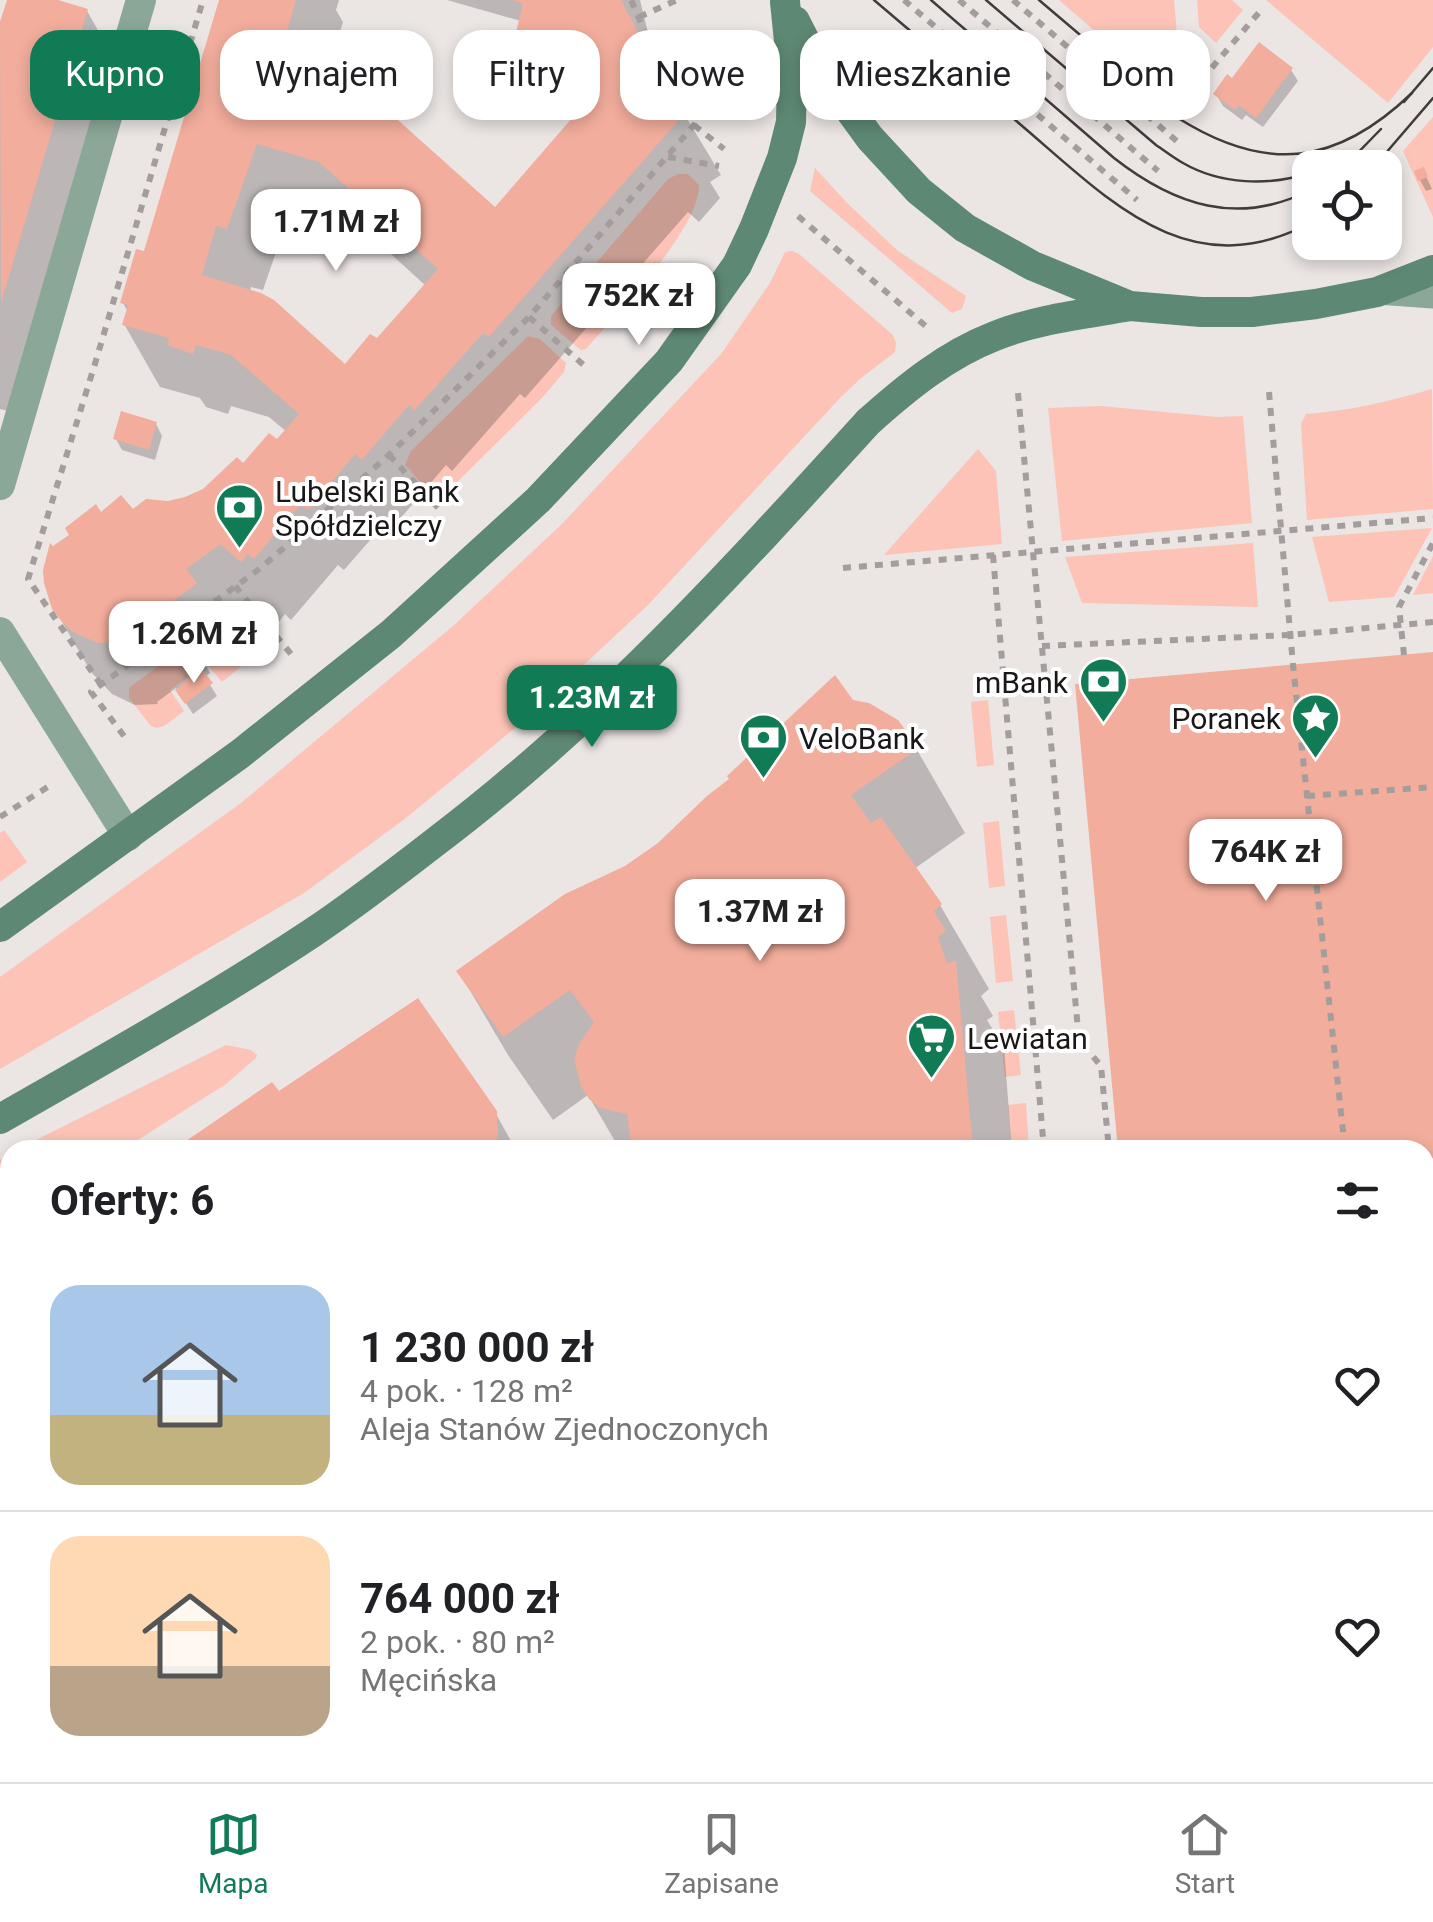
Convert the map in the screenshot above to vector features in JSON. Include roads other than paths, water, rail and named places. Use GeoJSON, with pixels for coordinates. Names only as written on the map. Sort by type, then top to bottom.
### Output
{"type":"FeatureCollection","features":[{"type":"Feature","properties":{"kind":"main road"},"geometry":{"type":"LineString","coordinates":[[785,1],[818,68],[870,138],[919,191],[966,228],[1033,266],[1130,306]]}},
{"type":"Feature","properties":{"kind":"main road"},"geometry":{"type":"LineString","coordinates":[[0,927],[240,754],[391,634],[538,500],[669,360],[737,264],[782,158],[791,122],[792,70],[785,1]]}},
{"type":"Feature","properties":{"kind":"main road"},"geometry":{"type":"LineString","coordinates":[[0,1119],[204,1002],[314,931],[436,842],[523,771],[648,656],[868,422],[953,356],[996,336],[1042,322],[1130,306],[1252,312],[1377,292],[1433,270]]}},
{"type":"Feature","properties":{"kind":"street"},"geometry":{"type":"LineString","coordinates":[[0,484],[141,0]]}},
{"type":"Feature","properties":{"kind":"street"},"geometry":{"type":"LineString","coordinates":[[0,632],[128,836]]}},
{"type":"Feature","properties":{"kind":"lane"},"geometry":{"type":"LineString","coordinates":[[1377,292],[1433,296]]}},
{"type":"Feature","properties":{"kind":"tram line"},"geometry":{"type":"LineString","coordinates":[[874,0],[1085,180],[1152,226],[1188,240],[1225,245],[1266,240],[1292,230]]}},
{"type":"Feature","properties":{"kind":"tram line"},"geometry":{"type":"LineString","coordinates":[[931,0],[1114,158],[1160,188],[1183,199],[1232,209],[1292,197]]}},
{"type":"Feature","properties":{"kind":"tram line"},"geometry":{"type":"LineString","coordinates":[[986,0],[1156,145],[1183,163],[1229,179],[1262,181],[1292,177]]}},
{"type":"Feature","properties":{"kind":"tram line"},"geometry":{"type":"LineString","coordinates":[[1039,0],[1178,118],[1242,148],[1300,154],[1328,147],[1356,135],[1412,93]]}},
{"type":"Feature","properties":{"kind":"tram line"},"geometry":{"type":"LineString","coordinates":[[1404,102],[1433,68]]}},
{"type":"Feature","properties":{"kind":"tram line"},"geometry":{"type":"LineString","coordinates":[[1388,150],[1433,98]]}},
{"type":"Feature","properties":{"kind":"tram line"},"geometry":{"type":"LineString","coordinates":[[1361,150],[1381,129]]}},
{"type":"Feature","properties":{"kind":"place","name":"Lubelski Bank Spółdzielczy"},"geometry":{"type":"Point","coordinates":[240,550]}},
{"type":"Feature","properties":{"kind":"place","name":"mBank"},"geometry":{"type":"Point","coordinates":[1103,724]}},
{"type":"Feature","properties":{"kind":"place","name":"Poranek"},"geometry":{"type":"Point","coordinates":[1316,760]}},
{"type":"Feature","properties":{"kind":"place","name":"VeloBank"},"geometry":{"type":"Point","coordinates":[764,780]}},
{"type":"Feature","properties":{"kind":"place","name":"Lewiatan"},"geometry":{"type":"Point","coordinates":[932,1080]}}]}
